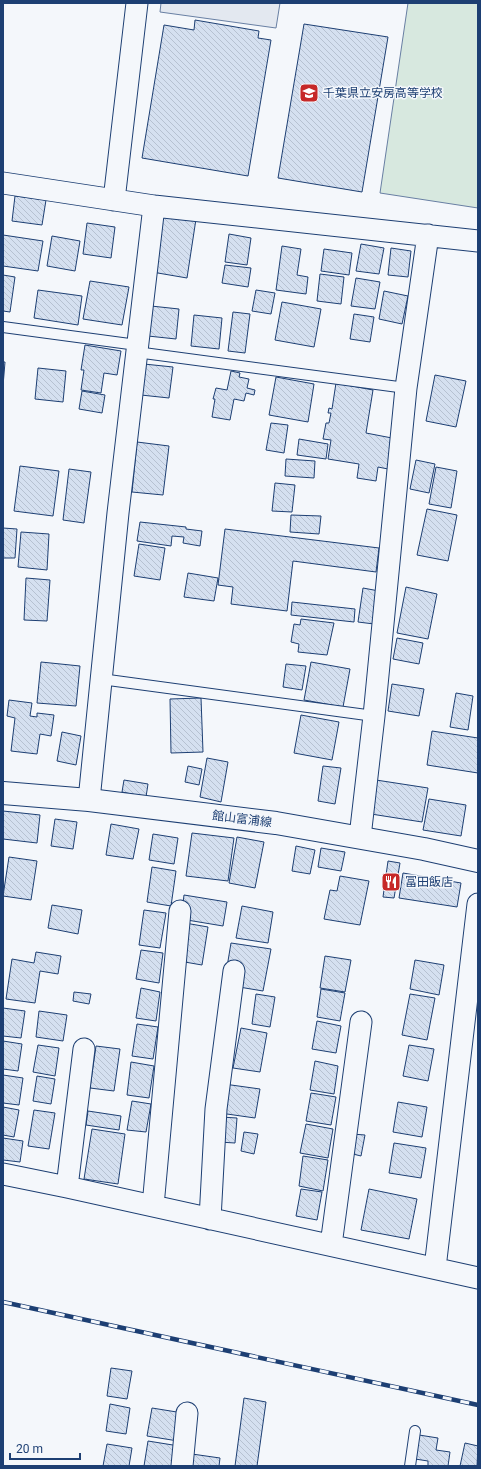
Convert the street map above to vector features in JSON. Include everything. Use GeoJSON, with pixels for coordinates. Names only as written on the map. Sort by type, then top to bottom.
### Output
{"type":"FeatureCollection","features":[{"type":"Feature","properties":{"kind":"main road","name":"館山富浦線"},"geometry":{"type":"LineString","coordinates":[[3,793],[89,800],[276,823],[360,837],[478,860]]}},
{"type":"Feature","properties":{"kind":"street"},"geometry":{"type":"LineString","coordinates":[[114,200],[137,3]]}},
{"type":"Feature","properties":{"kind":"street"},"geometry":{"type":"LineString","coordinates":[[3,183],[154,206],[478,241]]}},
{"type":"Feature","properties":{"kind":"street"},"geometry":{"type":"LineString","coordinates":[[89,800],[100,680],[154,206]]}},
{"type":"Feature","properties":{"kind":"street"},"geometry":{"type":"LineString","coordinates":[[360,837],[374,716],[406,388],[428,235]]}},
{"type":"Feature","properties":{"kind":"street"},"geometry":{"type":"LineString","coordinates":[[435,1268],[478,904]]}},
{"type":"Feature","properties":{"kind":"street"},"geometry":{"type":"LineString","coordinates":[[152,1206],[180,912]]}},
{"type":"Feature","properties":{"kind":"street"},"geometry":{"type":"LineString","coordinates":[[210,1219],[216,1109],[234,971]]}},
{"type":"Feature","properties":{"kind":"street"},"geometry":{"type":"LineString","coordinates":[[331,1245],[361,1022]]}},
{"type":"Feature","properties":{"kind":"street"},"geometry":{"type":"LineString","coordinates":[[67,1187],[84,1049]]}},
{"type":"Feature","properties":{"kind":"street"},"geometry":{"type":"LineString","coordinates":[[3,1174],[478,1278]]}},
{"type":"Feature","properties":{"kind":"street"},"geometry":{"type":"LineString","coordinates":[[182,1466],[187,1413]]}},
{"type":"Feature","properties":{"kind":"lane"},"geometry":{"type":"LineString","coordinates":[[3,327],[406,388]]}},
{"type":"Feature","properties":{"kind":"lane"},"geometry":{"type":"LineString","coordinates":[[100,680],[374,716]]}},
{"type":"Feature","properties":{"kind":"lane"},"geometry":{"type":"LineString","coordinates":[[410,1466],[415,1431]]}},
{"type":"Feature","properties":{"kind":"shaded area"},"geometry":{"type":"Polygon","coordinates":[[[161,3],[280,3],[276,28],[160,12],[161,3]]]}},
{"type":"Feature","properties":{"kind":"shaded area"},"geometry":{"type":"Polygon","coordinates":[[[408,3],[478,3],[478,208],[380,193],[408,3]]]}},
{"type":"Feature","properties":{"kind":"building"},"geometry":{"type":"Polygon","coordinates":[[[195,20],[259,31],[258,38],[271,40],[248,176],[142,158],[164,25],[194,30],[195,20]]]}},
{"type":"Feature","properties":{"kind":"building","name":"千葉県立安房高等学校"},"geometry":{"type":"Polygon","coordinates":[[[304,24],[388,37],[362,192],[278,178],[304,24]]]}},
{"type":"Feature","properties":{"kind":"building"},"geometry":{"type":"Polygon","coordinates":[[[15,196],[46,200],[42,225],[12,221],[15,196]]]}},
{"type":"Feature","properties":{"kind":"building"},"geometry":{"type":"Polygon","coordinates":[[[162,213],[196,219],[187,278],[152,272],[162,213]]]}},
{"type":"Feature","properties":{"kind":"building"},"geometry":{"type":"Polygon","coordinates":[[[87,223],[115,227],[111,258],[83,254],[87,223]]]}},
{"type":"Feature","properties":{"kind":"building"},"geometry":{"type":"Polygon","coordinates":[[[229,234],[251,238],[247,265],[225,262],[229,234]]]}},
{"type":"Feature","properties":{"kind":"building"},"geometry":{"type":"Polygon","coordinates":[[[3,235],[43,241],[38,271],[3,266],[3,235]]]}},
{"type":"Feature","properties":{"kind":"building"},"geometry":{"type":"Polygon","coordinates":[[[52,236],[80,241],[75,271],[47,266],[52,236]]]}},
{"type":"Feature","properties":{"kind":"building"},"geometry":{"type":"Polygon","coordinates":[[[361,244],[384,248],[379,274],[356,271],[361,244]]]}},
{"type":"Feature","properties":{"kind":"building"},"geometry":{"type":"Polygon","coordinates":[[[282,246],[301,249],[297,275],[308,277],[306,294],[276,290],[282,246]]]}},
{"type":"Feature","properties":{"kind":"building"},"geometry":{"type":"Polygon","coordinates":[[[391,248],[411,251],[408,277],[388,275],[391,248]]]}},
{"type":"Feature","properties":{"kind":"building"},"geometry":{"type":"Polygon","coordinates":[[[324,249],[352,253],[349,275],[321,271],[324,249]]]}},
{"type":"Feature","properties":{"kind":"building"},"geometry":{"type":"Polygon","coordinates":[[[225,265],[251,268],[248,287],[222,283],[225,265]]]}},
{"type":"Feature","properties":{"kind":"building"},"geometry":{"type":"Polygon","coordinates":[[[320,274],[344,277],[341,304],[317,301],[320,274]]]}},
{"type":"Feature","properties":{"kind":"building"},"geometry":{"type":"Polygon","coordinates":[[[3,275],[15,277],[10,312],[3,311],[3,275]]]}},
{"type":"Feature","properties":{"kind":"building"},"geometry":{"type":"Polygon","coordinates":[[[356,278],[380,282],[375,309],[351,306],[356,278]]]}},
{"type":"Feature","properties":{"kind":"building"},"geometry":{"type":"Polygon","coordinates":[[[90,281],[129,287],[122,325],[83,319],[90,281]]]}},
{"type":"Feature","properties":{"kind":"building"},"geometry":{"type":"Polygon","coordinates":[[[38,290],[82,296],[78,325],[34,318],[38,290]]]}},
{"type":"Feature","properties":{"kind":"building"},"geometry":{"type":"Polygon","coordinates":[[[256,290],[275,293],[271,314],[252,311],[256,290]]]}},
{"type":"Feature","properties":{"kind":"building"},"geometry":{"type":"Polygon","coordinates":[[[384,291],[408,296],[402,324],[379,319],[384,291]]]}},
{"type":"Feature","properties":{"kind":"building"},"geometry":{"type":"Polygon","coordinates":[[[282,302],[321,309],[314,347],[275,340],[282,302]]]}},
{"type":"Feature","properties":{"kind":"building"},"geometry":{"type":"Polygon","coordinates":[[[151,306],[179,309],[176,339],[148,336],[151,306]]]}},
{"type":"Feature","properties":{"kind":"building"},"geometry":{"type":"Polygon","coordinates":[[[233,312],[250,314],[245,353],[228,351],[233,312]]]}},
{"type":"Feature","properties":{"kind":"building"},"geometry":{"type":"Polygon","coordinates":[[[354,314],[374,317],[370,342],[350,339],[354,314]]]}},
{"type":"Feature","properties":{"kind":"building"},"geometry":{"type":"Polygon","coordinates":[[[194,315],[222,318],[219,349],[191,346],[194,315]]]}},
{"type":"Feature","properties":{"kind":"building"},"geometry":{"type":"Polygon","coordinates":[[[85,345],[121,351],[117,375],[104,373],[101,393],[81,390],[84,370],[81,370],[85,345]]]}},
{"type":"Feature","properties":{"kind":"building"},"geometry":{"type":"Polygon","coordinates":[[[3,362],[5,362],[3,386],[3,362]]]}},
{"type":"Feature","properties":{"kind":"building"},"geometry":{"type":"Polygon","coordinates":[[[144,364],[173,367],[169,398],[141,395],[144,364]]]}},
{"type":"Feature","properties":{"kind":"building"},"geometry":{"type":"Polygon","coordinates":[[[38,368],[66,371],[63,402],[35,399],[38,368]]]}},
{"type":"Feature","properties":{"kind":"building"},"geometry":{"type":"Polygon","coordinates":[[[231,371],[240,373],[239,377],[249,379],[247,388],[255,390],[254,395],[246,393],[244,401],[234,399],[230,420],[212,417],[215,399],[213,399],[216,388],[227,390],[231,371]]]}},
{"type":"Feature","properties":{"kind":"building"},"geometry":{"type":"Polygon","coordinates":[[[435,375],[466,381],[456,427],[426,421],[435,375]]]}},
{"type":"Feature","properties":{"kind":"building"},"geometry":{"type":"Polygon","coordinates":[[[276,377],[314,384],[308,422],[269,415],[276,377]]]}},
{"type":"Feature","properties":{"kind":"building"},"geometry":{"type":"Polygon","coordinates":[[[336,383],[373,390],[366,433],[392,438],[388,469],[378,467],[376,481],[357,478],[359,464],[328,459],[331,440],[323,439],[326,423],[329,423],[331,413],[328,413],[329,408],[332,409],[336,383]]]}},
{"type":"Feature","properties":{"kind":"building"},"geometry":{"type":"Polygon","coordinates":[[[82,391],[105,395],[102,413],[79,409],[82,391]]]}},
{"type":"Feature","properties":{"kind":"building"},"geometry":{"type":"Polygon","coordinates":[[[271,423],[288,425],[284,453],[266,450],[271,423]]]}},
{"type":"Feature","properties":{"kind":"building"},"geometry":{"type":"Polygon","coordinates":[[[299,439],[328,444],[326,459],[297,455],[299,439]]]}},
{"type":"Feature","properties":{"kind":"building"},"geometry":{"type":"Polygon","coordinates":[[[137,442],[169,446],[163,495],[132,492],[137,442]]]}},
{"type":"Feature","properties":{"kind":"building"},"geometry":{"type":"Polygon","coordinates":[[[286,459],[315,461],[314,478],[285,476],[286,459]]]}},
{"type":"Feature","properties":{"kind":"building"},"geometry":{"type":"Polygon","coordinates":[[[416,460],[435,464],[429,493],[410,489],[416,460]]]}},
{"type":"Feature","properties":{"kind":"building"},"geometry":{"type":"Polygon","coordinates":[[[20,466],[59,471],[53,516],[14,511],[20,466]]]}},
{"type":"Feature","properties":{"kind":"building"},"geometry":{"type":"Polygon","coordinates":[[[436,467],[457,471],[451,508],[429,504],[436,467]]]}},
{"type":"Feature","properties":{"kind":"building"},"geometry":{"type":"Polygon","coordinates":[[[69,469],[91,472],[84,523],[63,520],[69,469]]]}},
{"type":"Feature","properties":{"kind":"building"},"geometry":{"type":"Polygon","coordinates":[[[275,483],[295,485],[292,512],[272,511],[275,483]]]}},
{"type":"Feature","properties":{"kind":"building"},"geometry":{"type":"Polygon","coordinates":[[[427,509],[457,515],[448,561],[417,555],[427,509]]]}},
{"type":"Feature","properties":{"kind":"building"},"geometry":{"type":"Polygon","coordinates":[[[291,515],[321,516],[319,534],[290,532],[291,515]]]}},
{"type":"Feature","properties":{"kind":"building"},"geometry":{"type":"Polygon","coordinates":[[[140,522],[186,527],[186,529],[202,531],[200,546],[183,543],[184,537],[172,536],[171,546],[137,541],[140,522]]]}},
{"type":"Feature","properties":{"kind":"building"},"geometry":{"type":"Polygon","coordinates":[[[3,528],[17,529],[15,558],[3,558],[3,528]]]}},
{"type":"Feature","properties":{"kind":"building"},"geometry":{"type":"Polygon","coordinates":[[[225,529],[379,548],[376,572],[293,561],[287,611],[231,604],[233,587],[218,585],[225,529]]]}},
{"type":"Feature","properties":{"kind":"building"},"geometry":{"type":"Polygon","coordinates":[[[21,532],[49,534],[47,570],[18,567],[21,532]]]}},
{"type":"Feature","properties":{"kind":"building"},"geometry":{"type":"Polygon","coordinates":[[[139,544],[165,548],[160,580],[134,576],[139,544]]]}},
{"type":"Feature","properties":{"kind":"building"},"geometry":{"type":"Polygon","coordinates":[[[188,573],[218,578],[214,601],[184,597],[188,573]]]}},
{"type":"Feature","properties":{"kind":"building"},"geometry":{"type":"Polygon","coordinates":[[[26,578],[50,580],[47,621],[24,620],[26,578]]]}},
{"type":"Feature","properties":{"kind":"building"},"geometry":{"type":"Polygon","coordinates":[[[406,587],[437,594],[428,639],[397,633],[406,587]]]}},
{"type":"Feature","properties":{"kind":"building"},"geometry":{"type":"Polygon","coordinates":[[[363,588],[379,591],[374,624],[358,622],[363,588]]]}},
{"type":"Feature","properties":{"kind":"building"},"geometry":{"type":"Polygon","coordinates":[[[292,602],[355,609],[354,622],[291,615],[292,602]]]}},
{"type":"Feature","properties":{"kind":"building"},"geometry":{"type":"Polygon","coordinates":[[[301,619],[334,623],[327,655],[298,652],[299,644],[291,642],[294,624],[300,625],[301,619]]]}},
{"type":"Feature","properties":{"kind":"building"},"geometry":{"type":"Polygon","coordinates":[[[397,638],[423,643],[419,664],[393,659],[397,638]]]}},
{"type":"Feature","properties":{"kind":"building"},"geometry":{"type":"Polygon","coordinates":[[[41,662],[80,666],[76,706],[37,703],[41,662]]]}},
{"type":"Feature","properties":{"kind":"building"},"geometry":{"type":"Polygon","coordinates":[[[311,662],[350,669],[343,707],[304,700],[311,662]]]}},
{"type":"Feature","properties":{"kind":"building"},"geometry":{"type":"Polygon","coordinates":[[[286,664],[306,666],[302,690],[283,687],[286,664]]]}},
{"type":"Feature","properties":{"kind":"building"},"geometry":{"type":"Polygon","coordinates":[[[392,684],[424,689],[419,716],[388,711],[392,684]]]}},
{"type":"Feature","properties":{"kind":"building"},"geometry":{"type":"Polygon","coordinates":[[[456,693],[473,696],[468,730],[450,727],[456,693]]]}},
{"type":"Feature","properties":{"kind":"building"},"geometry":{"type":"Polygon","coordinates":[[[201,698],[203,752],[171,753],[170,699],[201,698]]]}},
{"type":"Feature","properties":{"kind":"building"},"geometry":{"type":"Polygon","coordinates":[[[9,700],[32,703],[30,716],[37,717],[37,713],[54,715],[51,736],[40,734],[37,754],[11,751],[15,718],[7,716],[9,700]]]}},
{"type":"Feature","properties":{"kind":"building"},"geometry":{"type":"Polygon","coordinates":[[[301,715],[339,722],[332,760],[294,753],[301,715]]]}},
{"type":"Feature","properties":{"kind":"building"},"geometry":{"type":"Polygon","coordinates":[[[432,731],[478,738],[478,773],[427,765],[432,731]]]}},
{"type":"Feature","properties":{"kind":"building"},"geometry":{"type":"Polygon","coordinates":[[[62,732],[81,736],[76,765],[57,761],[62,732]]]}},
{"type":"Feature","properties":{"kind":"building"},"geometry":{"type":"Polygon","coordinates":[[[207,758],[228,762],[221,802],[200,797],[207,758]]]}},
{"type":"Feature","properties":{"kind":"building"},"geometry":{"type":"Polygon","coordinates":[[[188,766],[202,769],[199,785],[185,782],[188,766]]]}},
{"type":"Feature","properties":{"kind":"building"},"geometry":{"type":"Polygon","coordinates":[[[323,766],[341,768],[335,804],[318,801],[323,766]]]}},
{"type":"Feature","properties":{"kind":"building"},"geometry":{"type":"Polygon","coordinates":[[[124,780],[148,784],[146,797],[122,792],[124,780]]]}},
{"type":"Feature","properties":{"kind":"building"},"geometry":{"type":"Polygon","coordinates":[[[376,780],[428,788],[422,822],[371,814],[376,780]]]}},
{"type":"Feature","properties":{"kind":"building"},"geometry":{"type":"Polygon","coordinates":[[[429,799],[466,805],[461,836],[423,830],[429,799]]]}},
{"type":"Feature","properties":{"kind":"building"},"geometry":{"type":"Polygon","coordinates":[[[3,811],[40,815],[37,843],[3,839],[3,811]]]}},
{"type":"Feature","properties":{"kind":"building"},"geometry":{"type":"Polygon","coordinates":[[[55,819],[77,822],[73,849],[51,846],[55,819]]]}},
{"type":"Feature","properties":{"kind":"building"},"geometry":{"type":"Polygon","coordinates":[[[111,824],[139,829],[133,859],[106,855],[111,824]]]}},
{"type":"Feature","properties":{"kind":"building"},"geometry":{"type":"Polygon","coordinates":[[[192,833],[234,838],[228,881],[186,876],[192,833]]]}},
{"type":"Feature","properties":{"kind":"building"},"geometry":{"type":"Polygon","coordinates":[[[153,834],[178,838],[174,864],[149,860],[153,834]]]}},
{"type":"Feature","properties":{"kind":"building"},"geometry":{"type":"Polygon","coordinates":[[[237,837],[264,842],[255,888],[229,883],[237,837]]]}},
{"type":"Feature","properties":{"kind":"building"},"geometry":{"type":"Polygon","coordinates":[[[296,846],[315,850],[310,874],[292,871],[296,846]]]}},
{"type":"Feature","properties":{"kind":"building"},"geometry":{"type":"Polygon","coordinates":[[[321,848],[345,852],[341,871],[318,867],[321,848]]]}},
{"type":"Feature","properties":{"kind":"building"},"geometry":{"type":"Polygon","coordinates":[[[9,857],[37,861],[31,900],[3,896],[9,857]]]}},
{"type":"Feature","properties":{"kind":"building"},"geometry":{"type":"Polygon","coordinates":[[[388,861],[400,863],[394,898],[383,897],[388,861]]]}},
{"type":"Feature","properties":{"kind":"building"},"geometry":{"type":"Polygon","coordinates":[[[152,867],[176,871],[171,906],[147,902],[152,867]]]}},
{"type":"Feature","properties":{"kind":"building"},"geometry":{"type":"Polygon","coordinates":[[[403,873],[461,883],[457,907],[399,898],[403,873]]]}},
{"type":"Feature","properties":{"kind":"building"},"geometry":{"type":"Polygon","coordinates":[[[340,876],[369,881],[360,925],[324,919],[330,890],[337,891],[340,876]]]}},
{"type":"Feature","properties":{"kind":"building"},"geometry":{"type":"Polygon","coordinates":[[[184,895],[227,902],[223,926],[181,919],[184,895]]]}},
{"type":"Feature","properties":{"kind":"building"},"geometry":{"type":"Polygon","coordinates":[[[52,905],[82,910],[78,934],[48,928],[52,905]]]}},
{"type":"Feature","properties":{"kind":"building"},"geometry":{"type":"Polygon","coordinates":[[[242,906],[273,912],[268,943],[236,938],[242,906]]]}},
{"type":"Feature","properties":{"kind":"building"},"geometry":{"type":"Polygon","coordinates":[[[144,910],[166,913],[160,948],[139,945],[144,910]]]}},
{"type":"Feature","properties":{"kind":"building"},"geometry":{"type":"Polygon","coordinates":[[[185,923],[208,927],[202,965],[179,961],[185,923]]]}},
{"type":"Feature","properties":{"kind":"building"},"geometry":{"type":"Polygon","coordinates":[[[231,943],[271,949],[263,991],[239,987],[227,967],[231,943]]]}},
{"type":"Feature","properties":{"kind":"building"},"geometry":{"type":"Polygon","coordinates":[[[141,950],[163,953],[159,983],[136,979],[141,950]]]}},
{"type":"Feature","properties":{"kind":"building"},"geometry":{"type":"Polygon","coordinates":[[[36,952],[61,956],[58,974],[40,971],[35,1003],[6,999],[12,959],[34,963],[36,952]]]}},
{"type":"Feature","properties":{"kind":"building"},"geometry":{"type":"Polygon","coordinates":[[[325,956],[351,960],[345,992],[320,988],[325,956]]]}},
{"type":"Feature","properties":{"kind":"building"},"geometry":{"type":"Polygon","coordinates":[[[415,960],[444,965],[439,995],[410,989],[415,960]]]}},
{"type":"Feature","properties":{"kind":"building"},"geometry":{"type":"Polygon","coordinates":[[[141,988],[160,992],[156,1021],[136,1018],[141,988]]]}},
{"type":"Feature","properties":{"kind":"building"},"geometry":{"type":"Polygon","coordinates":[[[321,989],[345,993],[340,1021],[317,1017],[321,989]]]}},
{"type":"Feature","properties":{"kind":"building"},"geometry":{"type":"Polygon","coordinates":[[[74,992],[91,994],[89,1004],[73,1001],[74,992]]]}},
{"type":"Feature","properties":{"kind":"building"},"geometry":{"type":"Polygon","coordinates":[[[256,994],[275,997],[270,1027],[252,1024],[256,994]]]}},
{"type":"Feature","properties":{"kind":"building"},"geometry":{"type":"Polygon","coordinates":[[[410,994],[435,998],[427,1040],[402,1035],[410,994]]]}},
{"type":"Feature","properties":{"kind":"building"},"geometry":{"type":"Polygon","coordinates":[[[3,1008],[25,1011],[21,1038],[3,1036],[3,1008]]]}},
{"type":"Feature","properties":{"kind":"building"},"geometry":{"type":"Polygon","coordinates":[[[39,1011],[67,1015],[63,1041],[36,1037],[39,1011]]]}},
{"type":"Feature","properties":{"kind":"building"},"geometry":{"type":"Polygon","coordinates":[[[317,1021],[341,1026],[336,1053],[312,1049],[317,1021]]]}},
{"type":"Feature","properties":{"kind":"building"},"geometry":{"type":"Polygon","coordinates":[[[137,1024],[158,1027],[153,1059],[132,1056],[137,1024]]]}},
{"type":"Feature","properties":{"kind":"building"},"geometry":{"type":"Polygon","coordinates":[[[241,1028],[267,1033],[260,1072],[233,1068],[241,1028]]]}},
{"type":"Feature","properties":{"kind":"building"},"geometry":{"type":"Polygon","coordinates":[[[3,1041],[22,1044],[18,1071],[3,1069],[3,1041]]]}},
{"type":"Feature","properties":{"kind":"building"},"geometry":{"type":"Polygon","coordinates":[[[38,1045],[59,1048],[55,1076],[33,1072],[38,1045]]]}},
{"type":"Feature","properties":{"kind":"building"},"geometry":{"type":"Polygon","coordinates":[[[409,1045],[434,1049],[428,1081],[403,1076],[409,1045]]]}},
{"type":"Feature","properties":{"kind":"building"},"geometry":{"type":"Polygon","coordinates":[[[96,1046],[120,1049],[114,1091],[90,1088],[96,1046]]]}},
{"type":"Feature","properties":{"kind":"building"},"geometry":{"type":"Polygon","coordinates":[[[315,1061],[338,1066],[334,1094],[310,1090],[315,1061]]]}},
{"type":"Feature","properties":{"kind":"building"},"geometry":{"type":"Polygon","coordinates":[[[131,1062],[154,1066],[149,1098],[127,1095],[131,1062]]]}},
{"type":"Feature","properties":{"kind":"building"},"geometry":{"type":"Polygon","coordinates":[[[3,1075],[23,1078],[19,1105],[3,1103],[3,1075]]]}},
{"type":"Feature","properties":{"kind":"building"},"geometry":{"type":"Polygon","coordinates":[[[37,1076],[55,1079],[51,1104],[33,1101],[37,1076]]]}},
{"type":"Feature","properties":{"kind":"building"},"geometry":{"type":"Polygon","coordinates":[[[224,1084],[260,1089],[255,1118],[220,1113],[224,1084]]]}},
{"type":"Feature","properties":{"kind":"building"},"geometry":{"type":"Polygon","coordinates":[[[311,1093],[336,1097],[331,1125],[306,1121],[311,1093]]]}},
{"type":"Feature","properties":{"kind":"building"},"geometry":{"type":"Polygon","coordinates":[[[132,1101],[151,1104],[146,1132],[127,1130],[132,1101]]]}},
{"type":"Feature","properties":{"kind":"building"},"geometry":{"type":"Polygon","coordinates":[[[398,1102],[427,1107],[422,1137],[393,1132],[398,1102]]]}},
{"type":"Feature","properties":{"kind":"building"},"geometry":{"type":"Polygon","coordinates":[[[3,1107],[19,1110],[14,1137],[3,1135],[3,1107]]]}},
{"type":"Feature","properties":{"kind":"building"},"geometry":{"type":"Polygon","coordinates":[[[34,1110],[55,1113],[49,1149],[28,1146],[34,1110]]]}},
{"type":"Feature","properties":{"kind":"building"},"geometry":{"type":"Polygon","coordinates":[[[88,1111],[121,1116],[119,1130],[86,1125],[88,1111]]]}},
{"type":"Feature","properties":{"kind":"building"},"geometry":{"type":"Polygon","coordinates":[[[221,1117],[237,1118],[235,1143],[219,1142],[221,1117]]]}},
{"type":"Feature","properties":{"kind":"building"},"geometry":{"type":"Polygon","coordinates":[[[306,1124],[333,1129],[328,1158],[300,1153],[306,1124]]]}},
{"type":"Feature","properties":{"kind":"building"},"geometry":{"type":"Polygon","coordinates":[[[92,1129],[125,1134],[118,1184],[84,1179],[92,1129]]]}},
{"type":"Feature","properties":{"kind":"building"},"geometry":{"type":"Polygon","coordinates":[[[244,1132],[258,1134],[254,1154],[241,1151],[244,1132]]]}},
{"type":"Feature","properties":{"kind":"building"},"geometry":{"type":"Polygon","coordinates":[[[352,1134],[365,1135],[361,1156],[349,1153],[352,1134]]]}},
{"type":"Feature","properties":{"kind":"building"},"geometry":{"type":"Polygon","coordinates":[[[3,1138],[23,1141],[20,1162],[3,1160],[3,1138]]]}},
{"type":"Feature","properties":{"kind":"building"},"geometry":{"type":"Polygon","coordinates":[[[394,1143],[426,1148],[421,1178],[389,1173],[394,1143]]]}},
{"type":"Feature","properties":{"kind":"building"},"geometry":{"type":"Polygon","coordinates":[[[303,1156],[328,1160],[323,1191],[299,1186],[303,1156]]]}},
{"type":"Feature","properties":{"kind":"building"},"geometry":{"type":"Polygon","coordinates":[[[301,1189],[322,1192],[317,1220],[296,1216],[301,1189]]]}},
{"type":"Feature","properties":{"kind":"building"},"geometry":{"type":"Polygon","coordinates":[[[369,1189],[417,1199],[409,1239],[361,1230],[369,1189]]]}},
{"type":"Feature","properties":{"kind":"building"},"geometry":{"type":"Polygon","coordinates":[[[111,1368],[132,1371],[127,1399],[107,1396],[111,1368]]]}},
{"type":"Feature","properties":{"kind":"building"},"geometry":{"type":"Polygon","coordinates":[[[244,1398],[266,1402],[257,1466],[235,1466],[244,1398]]]}},
{"type":"Feature","properties":{"kind":"building"},"geometry":{"type":"Polygon","coordinates":[[[110,1404],[130,1408],[126,1434],[106,1431],[110,1404]]]}},
{"type":"Feature","properties":{"kind":"building"},"geometry":{"type":"Polygon","coordinates":[[[152,1408],[183,1413],[178,1441],[147,1436],[152,1408]]]}},
{"type":"Feature","properties":{"kind":"building"},"geometry":{"type":"Polygon","coordinates":[[[419,1435],[438,1438],[436,1450],[450,1452],[448,1466],[428,1466],[428,1461],[415,1459],[419,1435]]]}},
{"type":"Feature","properties":{"kind":"building"},"geometry":{"type":"Polygon","coordinates":[[[148,1441],[179,1446],[176,1466],[144,1466],[148,1441]]]}},
{"type":"Feature","properties":{"kind":"building"},"geometry":{"type":"Polygon","coordinates":[[[465,1443],[478,1446],[477,1466],[460,1466],[465,1443]]]}},
{"type":"Feature","properties":{"kind":"building"},"geometry":{"type":"Polygon","coordinates":[[[107,1444],[132,1448],[129,1466],[103,1466],[107,1444]]]}},
{"type":"Feature","properties":{"kind":"building"},"geometry":{"type":"Polygon","coordinates":[[[192,1454],[220,1458],[219,1466],[190,1466],[192,1454]]]}},
{"type":"Feature","properties":{"kind":"railway"},"geometry":{"type":"LineString","coordinates":[[3,1302],[478,1405]]}},
{"type":"Feature","properties":{"kind":"place","name":"千葉県立安房高等学校"},"geometry":{"type":"Point","coordinates":[309,93]}},
{"type":"Feature","properties":{"kind":"place","name":"冨田飯店"},"geometry":{"type":"Point","coordinates":[391,882]}}]}
